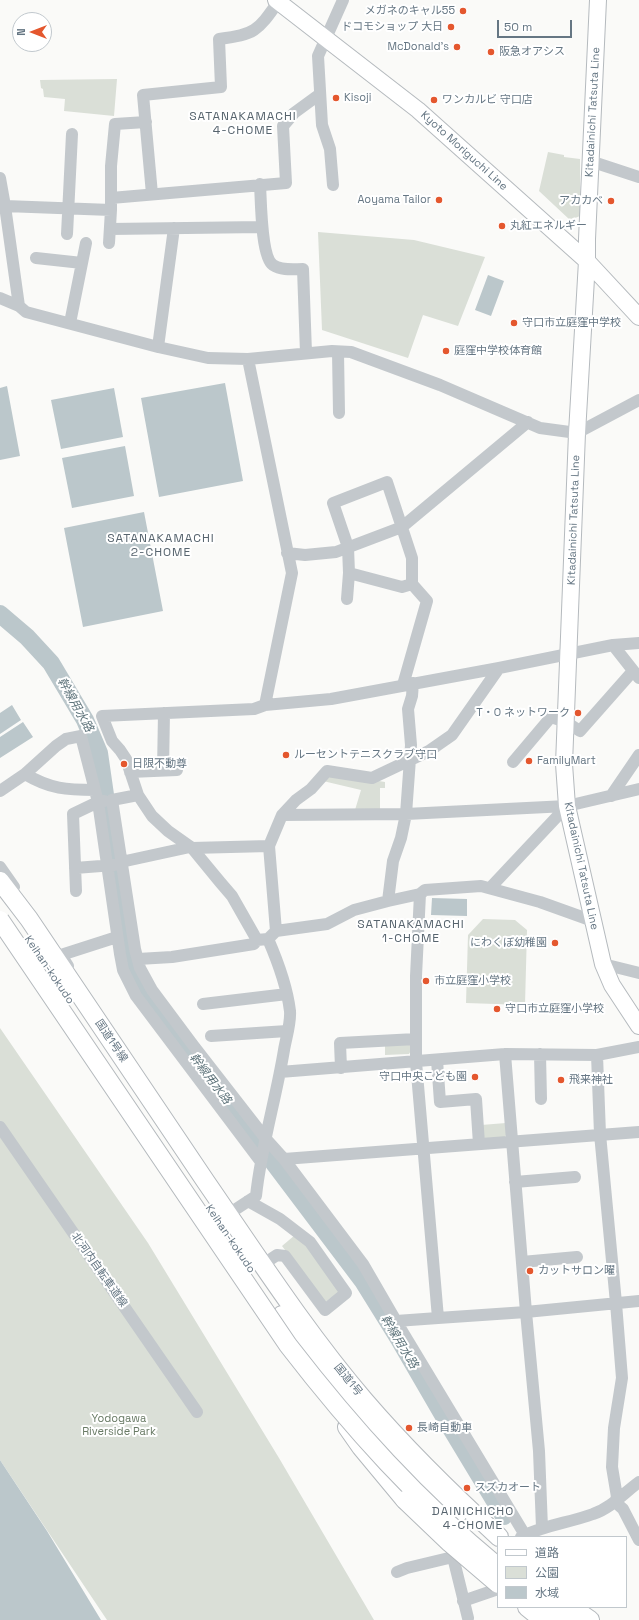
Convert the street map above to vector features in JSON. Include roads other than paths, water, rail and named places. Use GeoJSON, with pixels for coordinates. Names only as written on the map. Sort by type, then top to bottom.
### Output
{"type":"FeatureCollection","features":[{"type":"Feature","properties":{"kind":"highway","name":"国道1号線"},"geometry":{"type":"LineString","coordinates":[[0,881],[29,919],[227,1207]]}},
{"type":"Feature","properties":{"kind":"highway","name":"Keihan-kokudo"},"geometry":{"type":"LineString","coordinates":[[0,896],[298,1338],[359,1413],[399,1458],[436,1495],[497,1562]]}},
{"type":"Feature","properties":{"kind":"highway","name":"Keihan-kokudo"},"geometry":{"type":"LineString","coordinates":[[0,920],[288,1345],[359,1433],[427,1504],[466,1540],[497,1562]]}},
{"type":"Feature","properties":{"kind":"highway","name":"国道1号"},"geometry":{"type":"LineString","coordinates":[[227,1207],[257,1257],[310,1332],[365,1401],[429,1470],[498,1536]]}},
{"type":"Feature","properties":{"kind":"highway"},"geometry":{"type":"LineString","coordinates":[[320,1386],[361,1447],[405,1500],[450,1543],[497,1583]]}},
{"type":"Feature","properties":{"kind":"highway"},"geometry":{"type":"LineString","coordinates":[[528,1608],[543,1620]]}},
{"type":"Feature","properties":{"kind":"highway"},"geometry":{"type":"LineString","coordinates":[[551,1608],[567,1620]]}},
{"type":"Feature","properties":{"kind":"highway"},"geometry":{"type":"LineString","coordinates":[[572,1608],[590,1620]]}},
{"type":"Feature","properties":{"kind":"highway"},"geometry":{"type":"LineString","coordinates":[[583,1608],[601,1620]]}},
{"type":"Feature","properties":{"kind":"main road","name":"Kitadainichi Tatsuta Line"},"geometry":{"type":"LineString","coordinates":[[598,0],[590,161],[587,261],[577,433],[564,764],[567,806],[603,964],[612,985],[639,1026]]}},
{"type":"Feature","properties":{"kind":"main road","name":"Kyoto Moriguchi Line"},"geometry":{"type":"LineString","coordinates":[[277,1],[418,110],[587,261],[639,317]]}},
{"type":"Feature","properties":{"kind":"street"},"geometry":{"type":"LineString","coordinates":[[334,185],[330,149],[322,125],[318,56],[324,38],[342,0]]}},
{"type":"Feature","properties":{"kind":"street"},"geometry":{"type":"LineString","coordinates":[[152,194],[143,95],[221,87],[219,40],[246,35],[259,27],[277,1]]}},
{"type":"Feature","properties":{"kind":"street"},"geometry":{"type":"LineString","coordinates":[[5,206],[68,208],[111,204],[152,194],[286,183],[282,126],[294,113],[320,94]]}},
{"type":"Feature","properties":{"kind":"street"},"geometry":{"type":"LineString","coordinates":[[109,243],[111,166],[115,124],[146,122]]}},
{"type":"Feature","properties":{"kind":"street"},"geometry":{"type":"LineString","coordinates":[[67,234],[72,134]]}},
{"type":"Feature","properties":{"kind":"street"},"geometry":{"type":"LineString","coordinates":[[590,161],[639,177]]}},
{"type":"Feature","properties":{"kind":"street"},"geometry":{"type":"LineString","coordinates":[[0,178],[19,306]]}},
{"type":"Feature","properties":{"kind":"street"},"geometry":{"type":"LineString","coordinates":[[260,184],[262,227],[266,257],[269,262],[282,269],[303,269],[306,353]]}},
{"type":"Feature","properties":{"kind":"street"},"geometry":{"type":"LineString","coordinates":[[110,229],[262,227]]}},
{"type":"Feature","properties":{"kind":"street"},"geometry":{"type":"LineString","coordinates":[[158,347],[174,228]]}},
{"type":"Feature","properties":{"kind":"street"},"geometry":{"type":"LineString","coordinates":[[70,323],[86,243]]}},
{"type":"Feature","properties":{"kind":"street"},"geometry":{"type":"LineString","coordinates":[[36,258],[82,263]]}},
{"type":"Feature","properties":{"kind":"street"},"geometry":{"type":"LineString","coordinates":[[0,298],[19,306],[26,312],[158,347],[208,358],[248,359],[306,353],[351,352],[440,385],[540,428],[577,433],[639,400]]}},
{"type":"Feature","properties":{"kind":"street"},"geometry":{"type":"LineString","coordinates":[[338,352],[339,413]]}},
{"type":"Feature","properties":{"kind":"street"},"geometry":{"type":"LineString","coordinates":[[248,359],[292,573],[265,705]]}},
{"type":"Feature","properties":{"kind":"street"},"geometry":{"type":"LineString","coordinates":[[288,553],[305,555],[336,552],[402,528],[528,422]]}},
{"type":"Feature","properties":{"kind":"street"},"geometry":{"type":"LineString","coordinates":[[347,599],[349,573],[348,547],[333,503],[388,482],[412,558],[412,584],[427,601],[408,684],[408,709],[411,732],[406,814],[401,838],[393,861],[388,901]]}},
{"type":"Feature","properties":{"kind":"street"},"geometry":{"type":"LineString","coordinates":[[349,573],[402,587],[412,584]]}},
{"type":"Feature","properties":{"kind":"street"},"geometry":{"type":"LineString","coordinates":[[0,867],[227,1199],[227,1207],[248,1201],[256,1196],[259,1171],[280,1072],[290,1013],[287,994],[277,960],[267,937],[191,848],[168,831],[152,816],[138,795],[126,759],[112,741],[102,716],[254,709],[265,705],[331,699],[613,645],[639,643]]}},
{"type":"Feature","properties":{"kind":"street"},"geometry":{"type":"LineString","coordinates":[[513,762],[551,717],[566,722],[580,731],[636,674],[613,645]]}},
{"type":"Feature","properties":{"kind":"street"},"geometry":{"type":"LineString","coordinates":[[267,937],[269,846],[282,815],[327,771],[372,778],[429,751],[452,735],[499,668]]}},
{"type":"Feature","properties":{"kind":"street"},"geometry":{"type":"LineString","coordinates":[[163,770],[164,713]]}},
{"type":"Feature","properties":{"kind":"street"},"geometry":{"type":"LineString","coordinates":[[0,791],[25,774],[66,739],[81,736],[95,790],[105,801],[116,864],[140,968],[152,990],[266,1141],[284,1159],[363,1264],[523,1536],[542,1528],[594,1514],[615,1502],[639,1482]]}},
{"type":"Feature","properties":{"kind":"street"},"geometry":{"type":"LineString","coordinates":[[611,796],[639,755]]}},
{"type":"Feature","properties":{"kind":"street"},"geometry":{"type":"LineString","coordinates":[[130,772],[177,770]]}},
{"type":"Feature","properties":{"kind":"street"},"geometry":{"type":"LineString","coordinates":[[25,774],[40,783],[57,788],[95,790]]}},
{"type":"Feature","properties":{"kind":"street"},"geometry":{"type":"LineString","coordinates":[[282,815],[406,814],[567,806],[639,789]]}},
{"type":"Feature","properties":{"kind":"street"},"geometry":{"type":"LineString","coordinates":[[76,891],[73,814],[105,801],[138,795]]}},
{"type":"Feature","properties":{"kind":"street"},"geometry":{"type":"LineString","coordinates":[[490,888],[567,806]]}},
{"type":"Feature","properties":{"kind":"street"},"geometry":{"type":"LineString","coordinates":[[76,868],[116,864],[191,848],[269,846]]}},
{"type":"Feature","properties":{"kind":"street"},"geometry":{"type":"LineString","coordinates":[[116,864],[117,937],[123,970],[136,996],[262,1160]]}},
{"type":"Feature","properties":{"kind":"street"},"geometry":{"type":"LineString","coordinates":[[138,959],[172,957],[254,944],[267,937],[327,924],[354,910],[420,894],[425,890],[481,886],[540,902],[593,921]]}},
{"type":"Feature","properties":{"kind":"street"},"geometry":{"type":"LineString","coordinates":[[420,894],[416,976],[416,1062],[438,1318]]}},
{"type":"Feature","properties":{"kind":"street"},"geometry":{"type":"LineString","coordinates":[[61,955],[117,937]]}},
{"type":"Feature","properties":{"kind":"street"},"geometry":{"type":"LineString","coordinates":[[603,964],[639,973]]}},
{"type":"Feature","properties":{"kind":"street"},"geometry":{"type":"LineString","coordinates":[[204,1004],[287,994]]}},
{"type":"Feature","properties":{"kind":"street"},"geometry":{"type":"LineString","coordinates":[[211,1036],[287,1031]]}},
{"type":"Feature","properties":{"kind":"street"},"geometry":{"type":"LineString","coordinates":[[341,1068],[340,1043],[416,1039]]}},
{"type":"Feature","properties":{"kind":"street"},"geometry":{"type":"LineString","coordinates":[[280,1072],[505,1054],[597,1055],[639,1047]]}},
{"type":"Feature","properties":{"kind":"street"},"geometry":{"type":"LineString","coordinates":[[505,1054],[539,1452],[542,1528]]}},
{"type":"Feature","properties":{"kind":"street"},"geometry":{"type":"LineString","coordinates":[[540,1054],[541,1099]]}},
{"type":"Feature","properties":{"kind":"street"},"geometry":{"type":"LineString","coordinates":[[597,1055],[600,1134],[622,1378],[614,1428],[612,1467],[617,1497],[615,1502]]}},
{"type":"Feature","properties":{"kind":"street"},"geometry":{"type":"LineString","coordinates":[[437,1060],[440,1102],[476,1099],[479,1144]]}},
{"type":"Feature","properties":{"kind":"street","name":"北河内自転車道線"},"geometry":{"type":"LineString","coordinates":[[0,1127],[197,1412]]}},
{"type":"Feature","properties":{"kind":"street"},"geometry":{"type":"LineString","coordinates":[[284,1159],[639,1132]]}},
{"type":"Feature","properties":{"kind":"street"},"geometry":{"type":"LineString","coordinates":[[516,1182],[575,1177]]}},
{"type":"Feature","properties":{"kind":"street"},"geometry":{"type":"LineString","coordinates":[[248,1201],[280,1219],[310,1242],[346,1293],[325,1310],[284,1256],[276,1255],[257,1257]]}},
{"type":"Feature","properties":{"kind":"street"},"geometry":{"type":"LineString","coordinates":[[522,1262],[577,1257]]}},
{"type":"Feature","properties":{"kind":"street"},"geometry":{"type":"LineString","coordinates":[[396,1321],[526,1312],[616,1302],[639,1301]]}},
{"type":"Feature","properties":{"kind":"street"},"geometry":{"type":"LineString","coordinates":[[615,1502],[623,1509],[639,1540]]}},
{"type":"Feature","properties":{"kind":"street"},"geometry":{"type":"LineString","coordinates":[[397,1572],[407,1568],[468,1555],[484,1562],[497,1562]]}},
{"type":"Feature","properties":{"kind":"street"},"geometry":{"type":"LineString","coordinates":[[453,1557],[468,1618]]}},
{"type":"Feature","properties":{"kind":"street"},"geometry":{"type":"LineString","coordinates":[[463,1601],[497,1588]]}},
{"type":"Feature","properties":{"kind":"street"},"geometry":{"type":"LineString","coordinates":[[523,1608],[531,1620]]}},
{"type":"Feature","properties":{"kind":"water"},"geometry":{"type":"Polygon","coordinates":[[[488,275],[504,281],[491,316],[475,310],[488,275]]]}},
{"type":"Feature","properties":{"kind":"water"},"geometry":{"type":"Polygon","coordinates":[[[225,383],[243,481],[159,497],[141,398],[225,383]]]}},
{"type":"Feature","properties":{"kind":"water"},"geometry":{"type":"Polygon","coordinates":[[[7,386],[20,456],[0,460],[0,388],[7,386]]]}},
{"type":"Feature","properties":{"kind":"water"},"geometry":{"type":"Polygon","coordinates":[[[114,388],[123,437],[61,449],[51,400],[114,388]]]}},
{"type":"Feature","properties":{"kind":"water"},"geometry":{"type":"Polygon","coordinates":[[[125,446],[134,496],[72,508],[62,458],[125,446]]]}},
{"type":"Feature","properties":{"kind":"water"},"geometry":{"type":"Polygon","coordinates":[[[144,512],[163,611],[83,627],[64,528],[144,512]]]}},
{"type":"Feature","properties":{"kind":"water"},"geometry":{"type":"Polygon","coordinates":[[[12,705],[21,720],[0,734],[0,713],[12,705]]]}},
{"type":"Feature","properties":{"kind":"water"},"geometry":{"type":"Polygon","coordinates":[[[23,722],[33,737],[0,758],[0,737],[23,722]]]}},
{"type":"Feature","properties":{"kind":"water"},"geometry":{"type":"Polygon","coordinates":[[[432,898],[467,899],[467,916],[431,915],[432,898]]]}},
{"type":"Feature","properties":{"kind":"water"},"geometry":{"type":"Polygon","coordinates":[[[0,1460],[47,1531],[101,1620],[0,1620],[0,1460]]]}},
{"type":"Feature","properties":{"kind":"waterway","name":"幹線用水路"},"geometry":{"type":"LineString","coordinates":[[0,614],[27,637],[51,663],[85,720],[99,753],[127,948],[132,970],[142,988],[363,1281],[504,1516]]}},
{"type":"Feature","properties":{"kind":"place","name":"メガネのキャル55"},"geometry":{"type":"Point","coordinates":[463,11]}},
{"type":"Feature","properties":{"kind":"place","name":"ドコモショップ 大日"},"geometry":{"type":"Point","coordinates":[451,27]}},
{"type":"Feature","properties":{"kind":"place","name":"McDonald's"},"geometry":{"type":"Point","coordinates":[457,47]}},
{"type":"Feature","properties":{"kind":"place","name":"阪急オアシス"},"geometry":{"type":"Point","coordinates":[491,52]}},
{"type":"Feature","properties":{"kind":"place","name":"Kisoji"},"geometry":{"type":"Point","coordinates":[336,98]}},
{"type":"Feature","properties":{"kind":"place","name":"ワンカルビ 守口店"},"geometry":{"type":"Point","coordinates":[434,100]}},
{"type":"Feature","properties":{"kind":"place","name":"Aoyama Tailor"},"geometry":{"type":"Point","coordinates":[439,200]}},
{"type":"Feature","properties":{"kind":"place","name":"アカカベ"},"geometry":{"type":"Point","coordinates":[611,201]}},
{"type":"Feature","properties":{"kind":"place","name":"丸紅エネルギー"},"geometry":{"type":"Point","coordinates":[502,226]}},
{"type":"Feature","properties":{"kind":"place","name":"守口市立庭窪中学校"},"geometry":{"type":"Point","coordinates":[514,323]}},
{"type":"Feature","properties":{"kind":"place","name":"庭窪中学校体育館"},"geometry":{"type":"Point","coordinates":[446,351]}},
{"type":"Feature","properties":{"kind":"place","name":"T・O ネットワーク"},"geometry":{"type":"Point","coordinates":[578,713]}},
{"type":"Feature","properties":{"kind":"place","name":"ルーセントテニスクラブ守口"},"geometry":{"type":"Point","coordinates":[286,755]}},
{"type":"Feature","properties":{"kind":"place","name":"FamilyMart"},"geometry":{"type":"Point","coordinates":[529,761]}},
{"type":"Feature","properties":{"kind":"place","name":"日限不動尊"},"geometry":{"type":"Point","coordinates":[124,764]}},
{"type":"Feature","properties":{"kind":"place","name":"にわくぼ幼稚園"},"geometry":{"type":"Point","coordinates":[555,943]}},
{"type":"Feature","properties":{"kind":"place","name":"市立庭窪小学校"},"geometry":{"type":"Point","coordinates":[426,981]}},
{"type":"Feature","properties":{"kind":"place","name":"守口市立庭窪小学校"},"geometry":{"type":"Point","coordinates":[497,1009]}},
{"type":"Feature","properties":{"kind":"place","name":"守口中央こども園"},"geometry":{"type":"Point","coordinates":[475,1077]}},
{"type":"Feature","properties":{"kind":"place","name":"飛来神社"},"geometry":{"type":"Point","coordinates":[561,1080]}},
{"type":"Feature","properties":{"kind":"place","name":"カットサロン曜"},"geometry":{"type":"Point","coordinates":[530,1271]}},
{"type":"Feature","properties":{"kind":"place","name":"長崎自動車"},"geometry":{"type":"Point","coordinates":[409,1428]}},
{"type":"Feature","properties":{"kind":"place","name":"スズカオート"},"geometry":{"type":"Point","coordinates":[467,1488]}},
{"type":"Feature","properties":{"kind":"district","name":"SATANAKAMACHI 4-CHOME"},"geometry":{"type":"Point","coordinates":[243,124]}},
{"type":"Feature","properties":{"kind":"district","name":"SATANAKAMACHI 2-CHOME"},"geometry":{"type":"Point","coordinates":[161,546]}},
{"type":"Feature","properties":{"kind":"district","name":"SATANAKAMACHI 1-CHOME"},"geometry":{"type":"Point","coordinates":[411,932]}},
{"type":"Feature","properties":{"kind":"district","name":"DAINICHICHO 4-CHOME"},"geometry":{"type":"Point","coordinates":[473,1519]}},
{"type":"Feature","properties":{"kind":"park label","name":"Yodogawa Riverside Park"},"geometry":{"type":"Point","coordinates":[119,1425]}}]}
